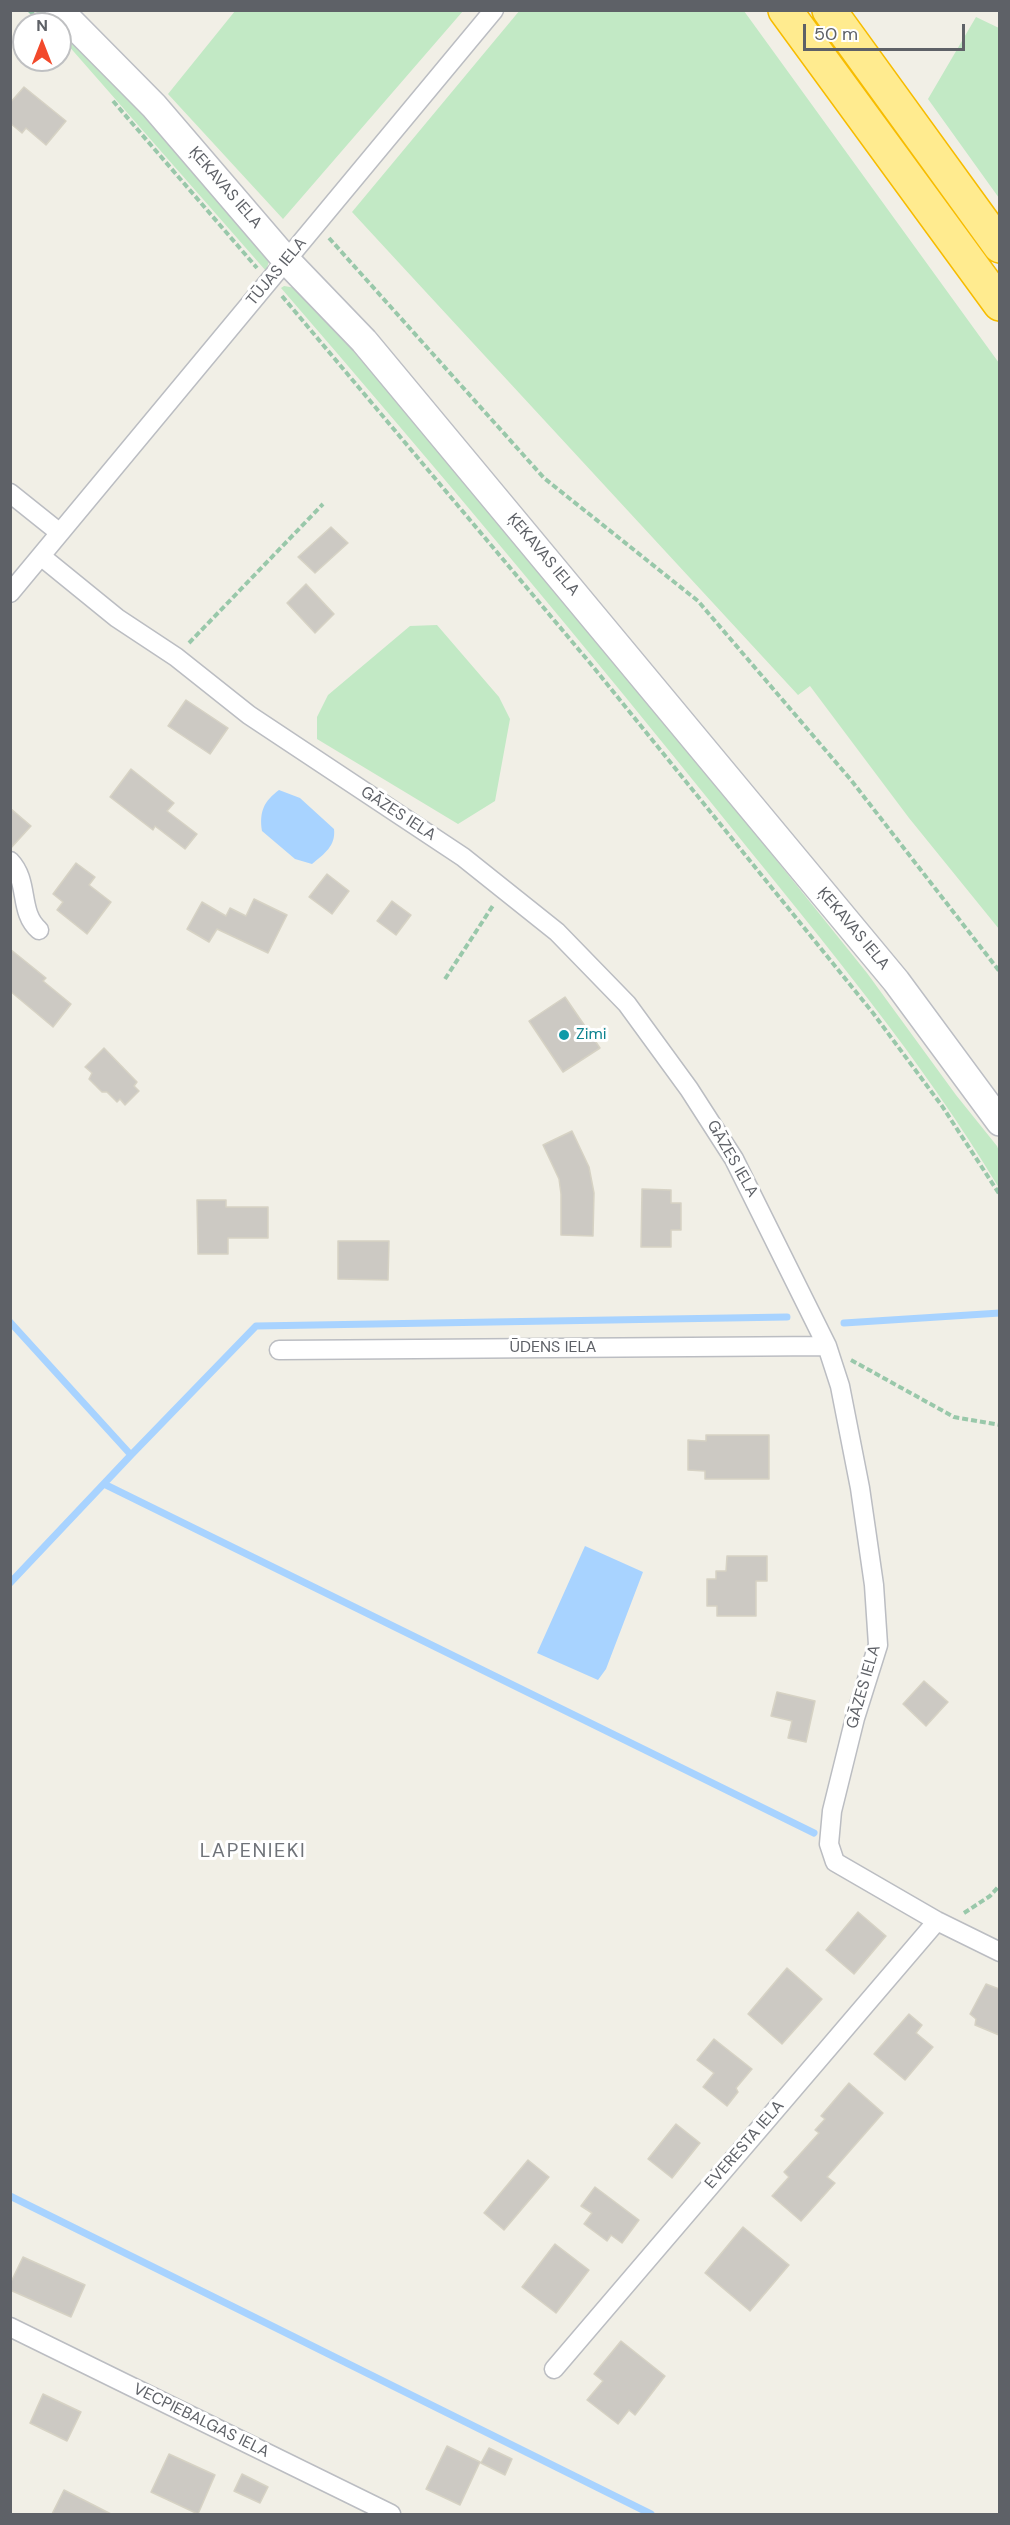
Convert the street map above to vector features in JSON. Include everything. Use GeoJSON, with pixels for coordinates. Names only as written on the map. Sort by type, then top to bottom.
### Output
{"type":"FeatureCollection","features":[{"type":"Feature","properties":{"kind":"highway"},"geometry":{"type":"LineString","coordinates":[[785,10],[999,304]]}},
{"type":"Feature","properties":{"kind":"highway"},"geometry":{"type":"LineString","coordinates":[[829,10],[999,246]]}},
{"type":"Feature","properties":{"kind":"main road","name":"ĶEKAVAS IELA"},"geometry":{"type":"LineString","coordinates":[[59,10],[154,106],[287,261],[364,341],[896,981],[999,1122]]}},
{"type":"Feature","properties":{"kind":"street","name":"TŪJAS IELA"},"geometry":{"type":"LineString","coordinates":[[10,593],[494,10]]}},
{"type":"Feature","properties":{"kind":"street"},"geometry":{"type":"LineString","coordinates":[[10,493],[60,533]]}},
{"type":"Feature","properties":{"kind":"street","name":"GĀZES IELA"},"geometry":{"type":"LineString","coordinates":[[42,557],[117,618],[176,657],[249,715],[463,857],[556,932],[627,1004],[689,1089],[734,1159],[827,1347],[840,1386],[860,1488],[874,1585],[878,1645],[855,1718],[832,1811],[830,1844],[835,1862],[941,1923],[999,1952]]}},
{"type":"Feature","properties":{"kind":"street"},"geometry":{"type":"LineString","coordinates":[[10,861],[19,871],[30,922],[39,930]]}},
{"type":"Feature","properties":{"kind":"street","name":"ŪDENS IELA"},"geometry":{"type":"LineString","coordinates":[[279,1350],[827,1347]]}},
{"type":"Feature","properties":{"kind":"street","name":"EVERESTA IELA"},"geometry":{"type":"LineString","coordinates":[[554,2369],[941,1923]]}},
{"type":"Feature","properties":{"kind":"street","name":"VECPIEBALGAS IELA"},"geometry":{"type":"LineString","coordinates":[[10,2327],[391,2514]]}},
{"type":"Feature","properties":{"kind":"path"},"geometry":{"type":"LineString","coordinates":[[111,99],[334,356],[590,663],[873,1013],[942,1106],[999,1195]]}},
{"type":"Feature","properties":{"kind":"path"},"geometry":{"type":"LineString","coordinates":[[317,224],[544,478],[698,602],[851,780],[999,972]]}},
{"type":"Feature","properties":{"kind":"path"},"geometry":{"type":"LineString","coordinates":[[176,657],[210,618],[323,504]]}},
{"type":"Feature","properties":{"kind":"path"},"geometry":{"type":"LineString","coordinates":[[445,979],[504,890]]}},
{"type":"Feature","properties":{"kind":"path"},"geometry":{"type":"LineString","coordinates":[[827,1347],[954,1417],[999,1425]]}},
{"type":"Feature","properties":{"kind":"path"},"geometry":{"type":"LineString","coordinates":[[941,1923],[990,1896],[999,1885]]}},
{"type":"Feature","properties":{"kind":"green space"},"geometry":{"type":"Polygon","coordinates":[[[520,10],[744,11],[999,363],[999,929],[909,818],[810,686],[798,695],[352,212],[520,10]]]}},
{"type":"Feature","properties":{"kind":"green space"},"geometry":{"type":"Polygon","coordinates":[[[235,11],[463,11],[283,219],[168,94],[235,11]]]}},
{"type":"Feature","properties":{"kind":"green space"},"geometry":{"type":"Polygon","coordinates":[[[976,17],[999,28],[999,198],[928,99],[976,17]]]}},
{"type":"Feature","properties":{"kind":"green space"},"geometry":{"type":"Polygon","coordinates":[[[72,32],[270,258],[266,271],[72,50],[72,32]]]}},
{"type":"Feature","properties":{"kind":"green space"},"geometry":{"type":"Polygon","coordinates":[[[284,286],[296,288],[391,390],[733,806],[867,973],[956,1095],[997,1146],[999,1188],[938,1093],[871,1002],[564,622],[281,288],[284,286]]]}},
{"type":"Feature","properties":{"kind":"green space"},"geometry":{"type":"Polygon","coordinates":[[[437,625],[499,697],[510,719],[495,801],[458,824],[317,739],[317,717],[328,695],[410,626],[437,625]]]}},
{"type":"Feature","properties":{"kind":"water"},"geometry":{"type":"Polygon","coordinates":[[[279,790],[300,798],[334,829],[331,845],[312,864],[295,859],[262,831],[261,818],[264,808],[279,790]]]}},
{"type":"Feature","properties":{"kind":"water"},"geometry":{"type":"Polygon","coordinates":[[[585,1546],[643,1572],[606,1669],[598,1680],[537,1653],[585,1546]]]}},
{"type":"Feature","properties":{"kind":"building"},"geometry":{"type":"Polygon","coordinates":[[[24,87],[66,121],[46,145],[26,128],[22,133],[10,123],[10,103],[24,87]]]}},
{"type":"Feature","properties":{"kind":"building"},"geometry":{"type":"Polygon","coordinates":[[[331,527],[348,543],[315,573],[298,557],[331,527]]]}},
{"type":"Feature","properties":{"kind":"building"},"geometry":{"type":"Polygon","coordinates":[[[306,584],[334,614],[315,633],[287,603],[306,584]]]}},
{"type":"Feature","properties":{"kind":"building"},"geometry":{"type":"Polygon","coordinates":[[[186,700],[228,728],[210,754],[168,726],[186,700]]]}},
{"type":"Feature","properties":{"kind":"building"},"geometry":{"type":"Polygon","coordinates":[[[131,769],[174,803],[167,811],[197,834],[185,849],[155,826],[153,830],[110,797],[131,769]]]}},
{"type":"Feature","properties":{"kind":"building"},"geometry":{"type":"Polygon","coordinates":[[[10,808],[31,826],[10,849],[10,808]]]}},
{"type":"Feature","properties":{"kind":"building"},"geometry":{"type":"Polygon","coordinates":[[[76,863],[95,877],[89,885],[111,902],[87,934],[57,910],[63,902],[53,894],[76,863]]]}},
{"type":"Feature","properties":{"kind":"building"},"geometry":{"type":"Polygon","coordinates":[[[327,874],[349,891],[332,914],[309,897],[327,874]]]}},
{"type":"Feature","properties":{"kind":"building"},"geometry":{"type":"Polygon","coordinates":[[[254,899],[287,915],[268,953],[217,929],[209,942],[187,929],[202,902],[226,916],[230,908],[246,916],[254,899]]]}},
{"type":"Feature","properties":{"kind":"building"},"geometry":{"type":"Polygon","coordinates":[[[392,901],[411,915],[396,935],[377,921],[392,901]]]}},
{"type":"Feature","properties":{"kind":"building"},"geometry":{"type":"Polygon","coordinates":[[[10,949],[46,978],[43,981],[71,1004],[53,1027],[10,991],[10,949]]]}},
{"type":"Feature","properties":{"kind":"building","name":"Zimi"},"geometry":{"type":"Polygon","coordinates":[[[565,997],[600,1048],[563,1072],[529,1021],[565,997]]]}},
{"type":"Feature","properties":{"kind":"building"},"geometry":{"type":"Polygon","coordinates":[[[104,1048],[137,1082],[134,1086],[139,1091],[125,1105],[120,1099],[117,1102],[107,1092],[102,1092],[89,1079],[92,1073],[85,1067],[104,1048]]]}},
{"type":"Feature","properties":{"kind":"building"},"geometry":{"type":"Polygon","coordinates":[[[572,1131],[589,1167],[594,1193],[593,1236],[561,1235],[559,1179],[543,1145],[572,1131]]]}},
{"type":"Feature","properties":{"kind":"building"},"geometry":{"type":"Polygon","coordinates":[[[642,1189],[671,1190],[671,1203],[681,1203],[681,1230],[671,1230],[671,1247],[641,1247],[642,1189]]]}},
{"type":"Feature","properties":{"kind":"building"},"geometry":{"type":"Polygon","coordinates":[[[197,1200],[226,1200],[226,1207],[268,1207],[268,1238],[228,1238],[228,1254],[198,1254],[197,1200]]]}},
{"type":"Feature","properties":{"kind":"building"},"geometry":{"type":"Polygon","coordinates":[[[338,1241],[389,1241],[388,1280],[338,1279],[338,1241]]]}},
{"type":"Feature","properties":{"kind":"building"},"geometry":{"type":"Polygon","coordinates":[[[706,1435],[769,1435],[769,1479],[705,1479],[705,1471],[688,1470],[688,1440],[706,1441],[706,1435]]]}},
{"type":"Feature","properties":{"kind":"building"},"geometry":{"type":"Polygon","coordinates":[[[727,1556],[767,1556],[767,1581],[756,1581],[756,1616],[717,1616],[717,1606],[707,1606],[707,1579],[716,1579],[716,1571],[726,1571],[727,1556]]]}},
{"type":"Feature","properties":{"kind":"building"},"geometry":{"type":"Polygon","coordinates":[[[924,1681],[948,1702],[926,1726],[903,1704],[924,1681]]]}},
{"type":"Feature","properties":{"kind":"building"},"geometry":{"type":"Polygon","coordinates":[[[777,1692],[815,1701],[806,1742],[788,1738],[792,1721],[771,1716],[777,1692]]]}},
{"type":"Feature","properties":{"kind":"building"},"geometry":{"type":"Polygon","coordinates":[[[858,1912],[886,1936],[854,1974],[826,1950],[858,1912]]]}},
{"type":"Feature","properties":{"kind":"building"},"geometry":{"type":"Polygon","coordinates":[[[787,1968],[822,1999],[782,2044],[748,2014],[787,1968]]]}},
{"type":"Feature","properties":{"kind":"building"},"geometry":{"type":"Polygon","coordinates":[[[986,1984],[999,1989],[999,2035],[975,2025],[976,2019],[970,2014],[986,1984]]]}},
{"type":"Feature","properties":{"kind":"building"},"geometry":{"type":"Polygon","coordinates":[[[909,2014],[922,2025],[916,2033],[933,2047],[905,2080],[874,2054],[909,2014]]]}},
{"type":"Feature","properties":{"kind":"building"},"geometry":{"type":"Polygon","coordinates":[[[714,2039],[752,2069],[736,2088],[738,2092],[727,2106],[703,2087],[714,2073],[697,2060],[714,2039]]]}},
{"type":"Feature","properties":{"kind":"building"},"geometry":{"type":"Polygon","coordinates":[[[849,2083],[883,2113],[827,2177],[835,2183],[801,2221],[772,2196],[789,2177],[784,2172],[819,2133],[815,2130],[825,2119],[821,2116],[849,2083]]]}},
{"type":"Feature","properties":{"kind":"building"},"geometry":{"type":"Polygon","coordinates":[[[676,2124],[700,2143],[672,2178],[648,2159],[676,2124]]]}},
{"type":"Feature","properties":{"kind":"building"},"geometry":{"type":"Polygon","coordinates":[[[528,2160],[549,2177],[504,2230],[484,2213],[528,2160]]]}},
{"type":"Feature","properties":{"kind":"building"},"geometry":{"type":"Polygon","coordinates":[[[595,2187],[639,2220],[622,2243],[611,2235],[607,2241],[584,2224],[592,2213],[581,2206],[595,2187]]]}},
{"type":"Feature","properties":{"kind":"building"},"geometry":{"type":"Polygon","coordinates":[[[743,2227],[789,2265],[750,2311],[705,2273],[743,2227]]]}},
{"type":"Feature","properties":{"kind":"building"},"geometry":{"type":"Polygon","coordinates":[[[555,2244],[589,2270],[556,2313],[522,2287],[555,2244]]]}},
{"type":"Feature","properties":{"kind":"building"},"geometry":{"type":"Polygon","coordinates":[[[23,2257],[85,2285],[71,2317],[10,2290],[10,2284],[23,2257]]]}},
{"type":"Feature","properties":{"kind":"building"},"geometry":{"type":"Polygon","coordinates":[[[621,2341],[665,2376],[635,2415],[629,2410],[618,2424],[587,2400],[603,2381],[594,2374],[621,2341]]]}},
{"type":"Feature","properties":{"kind":"building"},"geometry":{"type":"Polygon","coordinates":[[[43,2394],[81,2412],[67,2441],[30,2423],[43,2394]]]}},
{"type":"Feature","properties":{"kind":"building"},"geometry":{"type":"Polygon","coordinates":[[[447,2446],[480,2462],[460,2505],[426,2489],[447,2446]]]}},
{"type":"Feature","properties":{"kind":"building"},"geometry":{"type":"Polygon","coordinates":[[[489,2448],[512,2459],[505,2475],[481,2463],[489,2448]]]}},
{"type":"Feature","properties":{"kind":"building"},"geometry":{"type":"Polygon","coordinates":[[[169,2454],[215,2475],[198,2514],[151,2492],[169,2454]]]}},
{"type":"Feature","properties":{"kind":"building"},"geometry":{"type":"Polygon","coordinates":[[[242,2474],[268,2487],[260,2503],[234,2491],[242,2474]]]}},
{"type":"Feature","properties":{"kind":"building"},"geometry":{"type":"Polygon","coordinates":[[[64,2490],[111,2514],[52,2514],[64,2490]]]}},
{"type":"Feature","properties":{"kind":"waterway"},"geometry":{"type":"LineString","coordinates":[[844,1323],[1000,1313]]}},
{"type":"Feature","properties":{"kind":"waterway"},"geometry":{"type":"LineString","coordinates":[[131,1455],[256,1326],[787,1317]]}},
{"type":"Feature","properties":{"kind":"waterway"},"geometry":{"type":"LineString","coordinates":[[10,1322],[131,1455],[10,1583]]}},
{"type":"Feature","properties":{"kind":"waterway"},"geometry":{"type":"LineString","coordinates":[[104,1484],[814,1833]]}},
{"type":"Feature","properties":{"kind":"waterway"},"geometry":{"type":"LineString","coordinates":[[10,2196],[651,2514]]}},
{"type":"Feature","properties":{"kind":"place","name":"Zimi"},"geometry":{"type":"Point","coordinates":[564,1035]}},
{"type":"Feature","properties":{"kind":"district","name":"LAPENIEKI"},"geometry":{"type":"Point","coordinates":[253,1852]}}]}
